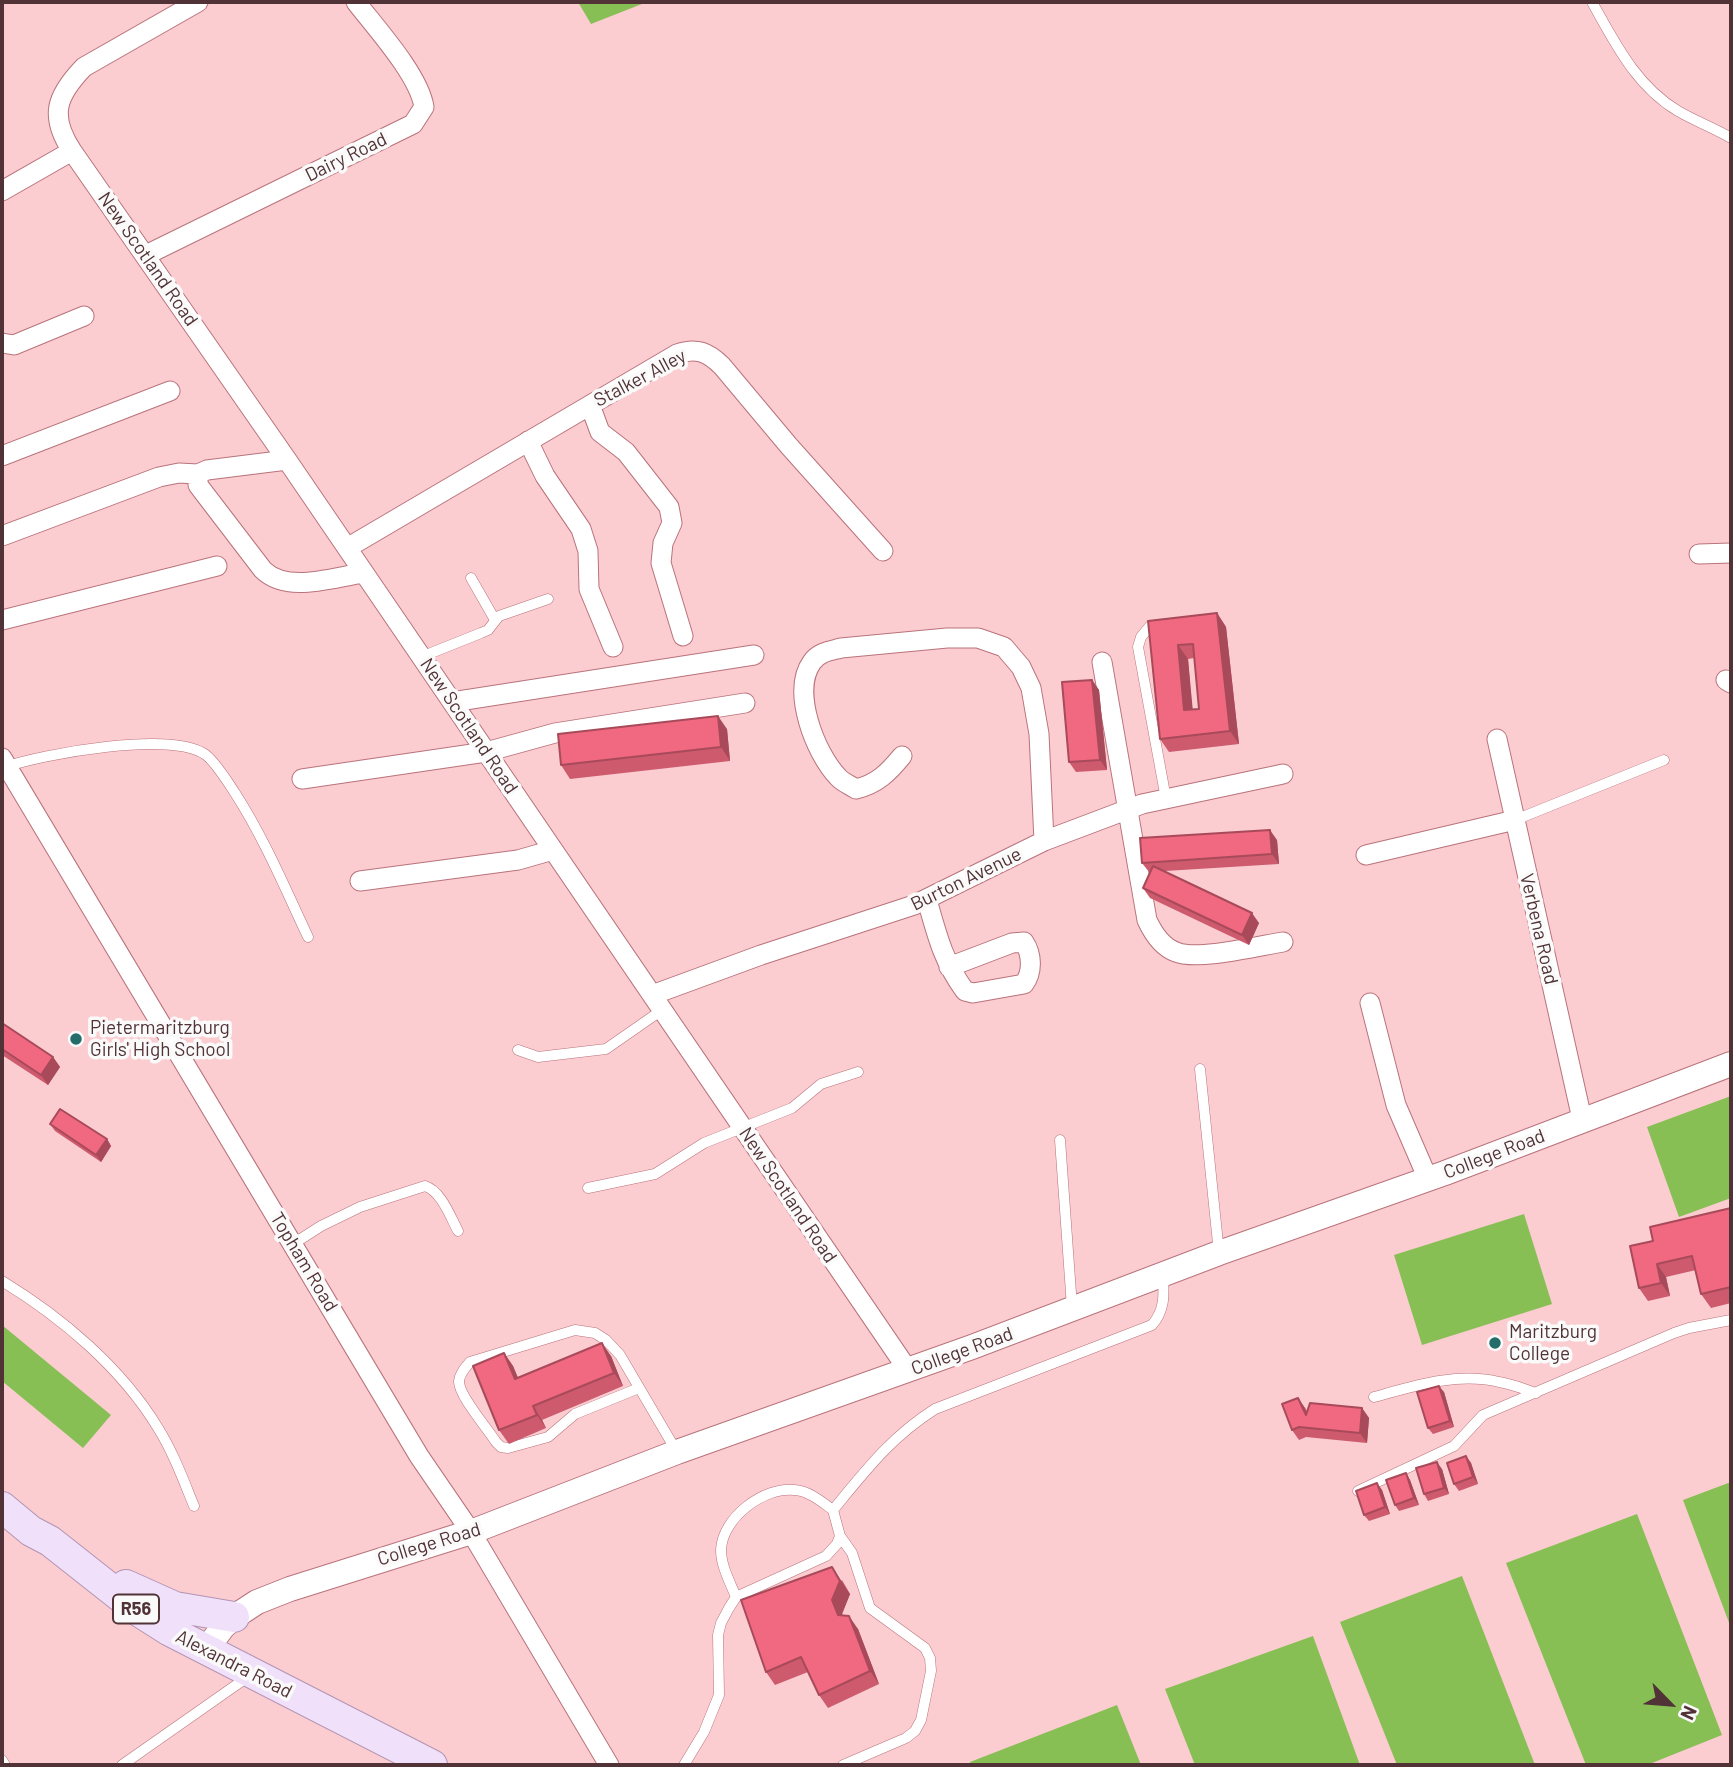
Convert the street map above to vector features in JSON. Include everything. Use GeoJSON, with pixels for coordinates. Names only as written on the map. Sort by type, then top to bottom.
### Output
{"type":"FeatureCollection","features":[{"type":"Feature","properties":{"kind":"main road","name":"Alexandra Road"},"geometry":{"type":"LineString","coordinates":[[2,1493],[62,1550]]}},
{"type":"Feature","properties":{"kind":"main road","name":"Alexandra Road"},"geometry":{"type":"LineString","coordinates":[[2,1507],[146,1616],[205,1651],[432,1765]]}},
{"type":"Feature","properties":{"kind":"main road"},"geometry":{"type":"LineString","coordinates":[[62,1550],[148,1596],[175,1607],[234,1617]]}},
{"type":"Feature","properties":{"kind":"street"},"geometry":{"type":"LineString","coordinates":[[2,191],[72,151],[63,137],[57,110],[61,97],[84,67],[198,2]]}},
{"type":"Feature","properties":{"kind":"street","name":"Dairy Road"},"geometry":{"type":"LineString","coordinates":[[146,255],[413,124],[419,118],[424,107],[418,88],[356,2]]}},
{"type":"Feature","properties":{"kind":"street","name":"New Scotland Road"},"geometry":{"type":"LineString","coordinates":[[72,151],[287,460],[908,1370]]}},
{"type":"Feature","properties":{"kind":"street"},"geometry":{"type":"LineString","coordinates":[[2,343],[14,345],[84,316]]}},
{"type":"Feature","properties":{"kind":"street","name":"Stalker Alley"},"geometry":{"type":"LineString","coordinates":[[347,548],[688,350],[710,354],[883,551]]}},
{"type":"Feature","properties":{"kind":"street"},"geometry":{"type":"LineString","coordinates":[[2,456],[170,391]]}},
{"type":"Feature","properties":{"kind":"street"},"geometry":{"type":"LineString","coordinates":[[590,405],[600,432],[626,452],[669,507],[672,523],[663,543],[661,563],[682,636]]}},
{"type":"Feature","properties":{"kind":"street"},"geometry":{"type":"LineString","coordinates":[[528,442],[545,476],[581,529],[588,551],[589,589],[613,647]]}},
{"type":"Feature","properties":{"kind":"street"},"geometry":{"type":"LineString","coordinates":[[2,536],[159,477],[179,473],[198,474],[287,460]]}},
{"type":"Feature","properties":{"kind":"street"},"geometry":{"type":"LineString","coordinates":[[198,474],[198,485],[272,579],[300,582],[364,573]]}},
{"type":"Feature","properties":{"kind":"street"},"geometry":{"type":"LineString","coordinates":[[1699,554],[1731,553]]}},
{"type":"Feature","properties":{"kind":"street"},"geometry":{"type":"LineString","coordinates":[[2,620],[217,566]]}},
{"type":"Feature","properties":{"kind":"street"},"geometry":{"type":"LineString","coordinates":[[902,756],[887,774],[872,785],[856,789],[838,778],[819,749],[807,716],[803,695],[805,676],[813,660],[823,652],[841,648],[947,638],[978,638],[1004,647],[1021,667],[1031,688],[1039,734],[1044,841]]}},
{"type":"Feature","properties":{"kind":"street"},"geometry":{"type":"LineString","coordinates":[[452,702],[754,655]]}},
{"type":"Feature","properties":{"kind":"street"},"geometry":{"type":"LineString","coordinates":[[1102,662],[1147,920],[1159,939],[1176,953],[1192,956],[1283,943]]}},
{"type":"Feature","properties":{"kind":"street"},"geometry":{"type":"LineString","coordinates":[[302,779],[486,752],[555,733],[745,703]]}},
{"type":"Feature","properties":{"kind":"street","name":"Verbena Road"},"geometry":{"type":"LineString","coordinates":[[1497,738],[1582,1119]]}},
{"type":"Feature","properties":{"kind":"street","name":"Topham Road"},"geometry":{"type":"LineString","coordinates":[[4,765],[419,1456],[471,1532],[609,1765]]}},
{"type":"Feature","properties":{"kind":"street","name":"Burton Avenue"},"geometry":{"type":"LineString","coordinates":[[657,1003],[761,955],[927,900],[1044,841],[1128,810],[1166,799],[1283,774]]}},
{"type":"Feature","properties":{"kind":"street"},"geometry":{"type":"LineString","coordinates":[[1366,855],[1515,820]]}},
{"type":"Feature","properties":{"kind":"street"},"geometry":{"type":"LineString","coordinates":[[360,881],[518,860],[553,850]]}},
{"type":"Feature","properties":{"kind":"street"},"geometry":{"type":"LineString","coordinates":[[927,900],[942,953],[949,967]]}},
{"type":"Feature","properties":{"kind":"street"},"geometry":{"type":"LineString","coordinates":[[1370,1003],[1396,1105],[1427,1179]]}},
{"type":"Feature","properties":{"kind":"street","name":"College Road"},"geometry":{"type":"LineString","coordinates":[[205,1651],[234,1617],[257,1602],[289,1589],[471,1532],[677,1452],[1072,1310],[1731,1064]]}},
{"type":"Feature","properties":{"kind":"lane"},"geometry":{"type":"LineString","coordinates":[[1592,2],[1635,75],[1662,100],[1731,138]]}},
{"type":"Feature","properties":{"kind":"lane"},"geometry":{"type":"LineString","coordinates":[[471,578],[495,620]]}},
{"type":"Feature","properties":{"kind":"lane"},"geometry":{"type":"LineString","coordinates":[[421,657],[481,633],[499,616],[548,599]]}},
{"type":"Feature","properties":{"kind":"lane"},"geometry":{"type":"LineString","coordinates":[[1166,799],[1138,648],[1141,637],[1150,626],[1176,623]]}},
{"type":"Feature","properties":{"kind":"lane"},"geometry":{"type":"LineString","coordinates":[[4,765],[51,755],[125,745],[155,744],[186,748],[206,755],[227,781],[254,823],[308,937]]}},
{"type":"Feature","properties":{"kind":"lane"},"geometry":{"type":"LineString","coordinates":[[1515,820],[1664,760]]}},
{"type":"Feature","properties":{"kind":"lane"},"geometry":{"type":"LineString","coordinates":[[519,1050],[538,1057],[606,1049],[657,1003]]}},
{"type":"Feature","properties":{"kind":"lane"},"geometry":{"type":"LineString","coordinates":[[1200,1069],[1219,1253]]}},
{"type":"Feature","properties":{"kind":"lane"},"geometry":{"type":"LineString","coordinates":[[588,1188],[655,1174],[704,1143],[792,1108],[821,1084],[858,1072]]}},
{"type":"Feature","properties":{"kind":"lane"},"geometry":{"type":"LineString","coordinates":[[1060,1140],[1072,1310]]}},
{"type":"Feature","properties":{"kind":"lane"},"geometry":{"type":"LineString","coordinates":[[293,1244],[321,1226],[360,1207],[425,1186],[433,1188],[458,1231]]}},
{"type":"Feature","properties":{"kind":"lane"},"geometry":{"type":"LineString","coordinates":[[833,1510],[883,1450],[935,1409],[1152,1325],[1163,1306],[1163,1276]]}},
{"type":"Feature","properties":{"kind":"lane"},"geometry":{"type":"LineString","coordinates":[[2,1281],[59,1320],[105,1363],[135,1397],[168,1446],[194,1506]]}},
{"type":"Feature","properties":{"kind":"lane"},"geometry":{"type":"LineString","coordinates":[[1358,1491],[1454,1446],[1483,1415],[1674,1333],[1731,1320]]}},
{"type":"Feature","properties":{"kind":"lane"},"geometry":{"type":"LineString","coordinates":[[639,1388],[575,1413],[548,1437],[508,1448],[501,1447],[496,1442],[463,1394],[459,1383],[462,1371],[470,1362],[575,1330],[595,1333],[620,1355],[677,1452]]}},
{"type":"Feature","properties":{"kind":"lane"},"geometry":{"type":"LineString","coordinates":[[1374,1397],[1434,1382],[1463,1379],[1500,1382],[1536,1393]]}},
{"type":"Feature","properties":{"kind":"lane"},"geometry":{"type":"LineString","coordinates":[[736,1597],[722,1559],[721,1547],[730,1523],[741,1510],[765,1496],[781,1490],[795,1489],[809,1494],[833,1510],[841,1536],[852,1553],[870,1608],[925,1648],[930,1658],[931,1671],[921,1720],[915,1731],[906,1738],[843,1765]]}},
{"type":"Feature","properties":{"kind":"lane"},"geometry":{"type":"LineString","coordinates":[[684,1765],[704,1732],[719,1695],[718,1636],[721,1623],[736,1597],[826,1556],[841,1536]]}},
{"type":"Feature","properties":{"kind":"lane"},"geometry":{"type":"LineString","coordinates":[[122,1765],[252,1674]]}},
{"type":"Feature","properties":{"kind":"lane"},"geometry":{"type":"LineString","coordinates":[[2,1760],[5,1765]]}},
{"type":"Feature","properties":{"kind":"green space"},"geometry":{"type":"Polygon","coordinates":[[[578,2],[647,2],[591,24],[578,2]]]}},
{"type":"Feature","properties":{"kind":"green space"},"geometry":{"type":"Polygon","coordinates":[[[1731,1096],[1731,1198],[1679,1217],[1647,1127],[1731,1096]]]}},
{"type":"Feature","properties":{"kind":"green space"},"geometry":{"type":"Polygon","coordinates":[[[1524,1214],[1552,1304],[1422,1345],[1394,1255],[1524,1214]]]}},
{"type":"Feature","properties":{"kind":"green space"},"geometry":{"type":"Polygon","coordinates":[[[2,1325],[111,1415],[83,1448],[2,1381],[2,1325]]]}},
{"type":"Feature","properties":{"kind":"green space"},"geometry":{"type":"Polygon","coordinates":[[[1731,1482],[1731,1628],[1683,1500],[1731,1482]]]}},
{"type":"Feature","properties":{"kind":"green space"},"geometry":{"type":"Polygon","coordinates":[[[1637,1514],[1722,1735],[1647,1765],[1586,1765],[1506,1563],[1637,1514]]]}},
{"type":"Feature","properties":{"kind":"green space"},"geometry":{"type":"Polygon","coordinates":[[[1462,1576],[1535,1765],[1397,1765],[1340,1622],[1462,1576]]]}},
{"type":"Feature","properties":{"kind":"green space"},"geometry":{"type":"Polygon","coordinates":[[[1313,1636],[1360,1765],[1195,1765],[1165,1689],[1313,1636]]]}},
{"type":"Feature","properties":{"kind":"green space"},"geometry":{"type":"Polygon","coordinates":[[[1117,1705],[1141,1765],[971,1765],[970,1762],[1117,1705]]]}},
{"type":"Feature","properties":{"kind":"building"},"geometry":{"type":"Polygon","coordinates":[[[1217,613],[1230,731],[1160,739],[1148,621],[1217,613]],[[1193,644],[1178,645],[1184,710],[1199,709],[1193,644]]]}},
{"type":"Feature","properties":{"kind":"building"},"geometry":{"type":"Polygon","coordinates":[[[1092,680],[1100,760],[1069,762],[1062,682],[1092,680]]]}},
{"type":"Feature","properties":{"kind":"building"},"geometry":{"type":"Polygon","coordinates":[[[718,716],[721,747],[561,765],[558,734],[718,716]]]}},
{"type":"Feature","properties":{"kind":"building"},"geometry":{"type":"Polygon","coordinates":[[[1270,830],[1272,854],[1142,863],[1140,838],[1270,830]]]}},
{"type":"Feature","properties":{"kind":"building"},"geometry":{"type":"Polygon","coordinates":[[[1153,866],[1252,913],[1242,935],[1143,888],[1153,866]]]}},
{"type":"Feature","properties":{"kind":"building"},"geometry":{"type":"Polygon","coordinates":[[[2,1023],[53,1057],[41,1075],[2,1049],[2,1023]]]}},
{"type":"Feature","properties":{"kind":"building"},"geometry":{"type":"Polygon","coordinates":[[[60,1109],[107,1139],[96,1155],[50,1124],[60,1109]]]}},
{"type":"Feature","properties":{"kind":"building"},"geometry":{"type":"Polygon","coordinates":[[[1731,1208],[1731,1287],[1701,1294],[1692,1256],[1657,1264],[1661,1283],[1639,1288],[1630,1246],[1653,1241],[1650,1227],[1731,1208]]]}},
{"type":"Feature","properties":{"kind":"building"},"geometry":{"type":"Polygon","coordinates":[[[602,1343],[614,1373],[533,1406],[537,1415],[499,1430],[473,1366],[504,1353],[515,1379],[602,1343]]]}},
{"type":"Feature","properties":{"kind":"building"},"geometry":{"type":"Polygon","coordinates":[[[1439,1386],[1450,1421],[1428,1428],[1417,1392],[1439,1386]]]}},
{"type":"Feature","properties":{"kind":"building"},"geometry":{"type":"Polygon","coordinates":[[[1298,1398],[1306,1415],[1310,1403],[1362,1408],[1360,1433],[1299,1427],[1292,1430],[1282,1404],[1298,1398]]]}},
{"type":"Feature","properties":{"kind":"building"},"geometry":{"type":"Polygon","coordinates":[[[1466,1456],[1473,1477],[1454,1484],[1447,1463],[1466,1456]]]}},
{"type":"Feature","properties":{"kind":"building"},"geometry":{"type":"Polygon","coordinates":[[[1437,1462],[1444,1488],[1424,1494],[1416,1468],[1437,1462]]]}},
{"type":"Feature","properties":{"kind":"building"},"geometry":{"type":"Polygon","coordinates":[[[1406,1473],[1414,1498],[1395,1505],[1386,1480],[1406,1473]]]}},
{"type":"Feature","properties":{"kind":"building"},"geometry":{"type":"Polygon","coordinates":[[[1377,1483],[1385,1507],[1364,1515],[1356,1491],[1377,1483]]]}},
{"type":"Feature","properties":{"kind":"building"},"geometry":{"type":"Polygon","coordinates":[[[832,1567],[840,1581],[832,1600],[838,1615],[849,1616],[870,1671],[819,1695],[801,1657],[766,1672],[741,1600],[832,1567]]]}},
{"type":"Feature","properties":{"kind":"place","name":"Pietermaritzburg Girls' High School"},"geometry":{"type":"Point","coordinates":[76,1039]}},
{"type":"Feature","properties":{"kind":"place","name":"Maritzburg College"},"geometry":{"type":"Point","coordinates":[1495,1343]}}]}
